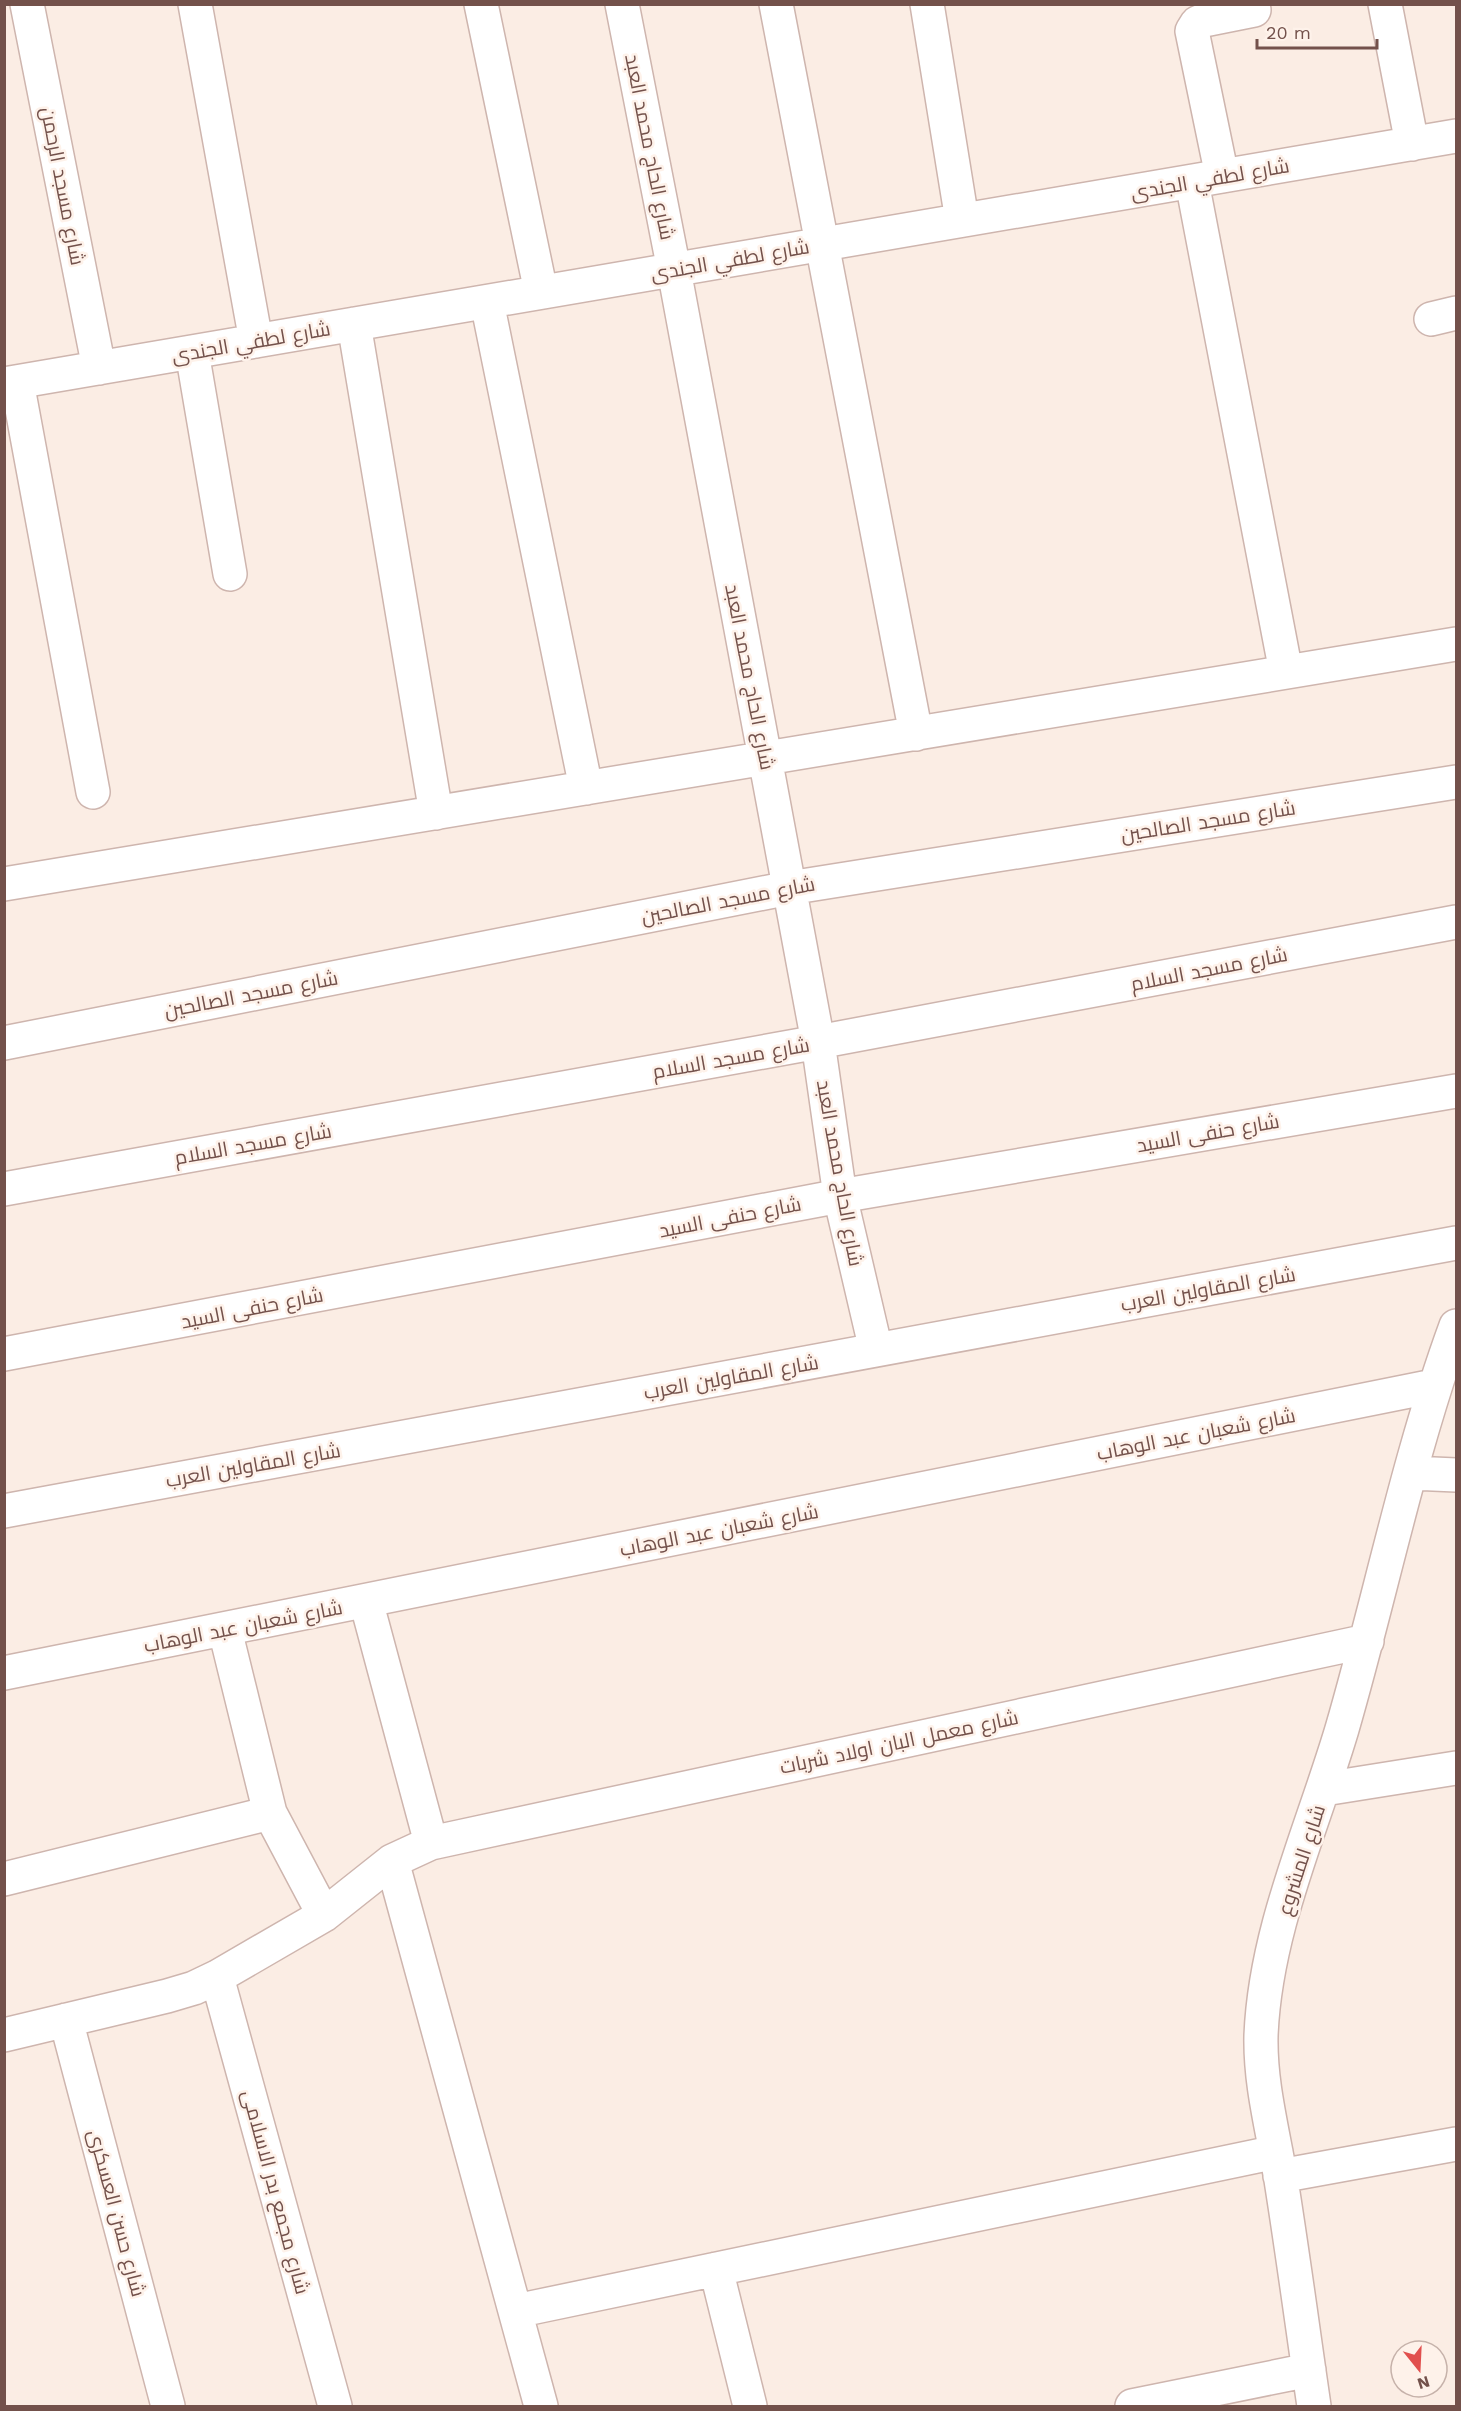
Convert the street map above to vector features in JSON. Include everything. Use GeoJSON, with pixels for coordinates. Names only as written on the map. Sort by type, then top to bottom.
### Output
{"type":"FeatureCollection","features":[{"type":"Feature","properties":{"kind":"street","name":"شارع مسجد الرحمن"},"geometry":{"type":"LineString","coordinates":[[27,4],[99,368]]}},
{"type":"Feature","properties":{"kind":"street"},"geometry":{"type":"LineString","coordinates":[[195,4],[256,341]]}},
{"type":"Feature","properties":{"kind":"street"},"geometry":{"type":"LineString","coordinates":[[481,4],[541,292]]}},
{"type":"Feature","properties":{"kind":"street","name":"شارع الحاج محمد العبد"},"geometry":{"type":"LineString","coordinates":[[622,4],[818,1042],[840,1196],[876,1350]]}},
{"type":"Feature","properties":{"kind":"street"},"geometry":{"type":"LineString","coordinates":[[776,4],[916,734]]}},
{"type":"Feature","properties":{"kind":"street"},"geometry":{"type":"LineString","coordinates":[[927,4],[962,220]]}},
{"type":"Feature","properties":{"kind":"street"},"geometry":{"type":"LineString","coordinates":[[1385,4],[1412,144]]}},
{"type":"Feature","properties":{"kind":"street"},"geometry":{"type":"LineString","coordinates":[[1254,10],[1204,20],[1197,23],[1192,31],[1207,179],[1286,672]]}},
{"type":"Feature","properties":{"kind":"street","name":"شارع لطفي الجندى"},"geometry":{"type":"LineString","coordinates":[[11,383],[1456,136]]}},
{"type":"Feature","properties":{"kind":"street"},"geometry":{"type":"LineString","coordinates":[[487,302],[586,788]]}},
{"type":"Feature","properties":{"kind":"street"},"geometry":{"type":"LineString","coordinates":[[354,324],[436,813]]}},
{"type":"Feature","properties":{"kind":"street"},"geometry":{"type":"LineString","coordinates":[[192,352],[230,574]]}},
{"type":"Feature","properties":{"kind":"street"},"geometry":{"type":"LineString","coordinates":[[11,383],[93,792]]}},
{"type":"Feature","properties":{"kind":"street"},"geometry":{"type":"LineString","coordinates":[[4,884],[1456,644]]}},
{"type":"Feature","properties":{"kind":"street","name":"شارع مسجد الصالحين"},"geometry":{"type":"LineString","coordinates":[[4,1043],[789,888],[1456,782]]}},
{"type":"Feature","properties":{"kind":"street","name":"شارع مسجد السلام"},"geometry":{"type":"LineString","coordinates":[[4,1189],[818,1042],[1456,922]]}},
{"type":"Feature","properties":{"kind":"street","name":"شارع حنفى السيد"},"geometry":{"type":"LineString","coordinates":[[4,1354],[840,1196],[1456,1091]]}},
{"type":"Feature","properties":{"kind":"street","name":"شارع المقاولين العرب"},"geometry":{"type":"LineString","coordinates":[[4,1511],[1456,1243]]}},
{"type":"Feature","properties":{"kind":"street","name":"شارع المشروع"},"geometry":{"type":"LineString","coordinates":[[1314,2406],[1278,2164],[1263,2092],[1261,2037],[1267,1973],[1291,1884],[1324,1789],[1367,1641],[1434,1386],[1456,1326]]}},
{"type":"Feature","properties":{"kind":"street","name":"شارع شعبان عبد الوهاب"},"geometry":{"type":"LineString","coordinates":[[4,1673],[1434,1386]]}},
{"type":"Feature","properties":{"kind":"street"},"geometry":{"type":"LineString","coordinates":[[1411,1473],[1456,1475]]}},
{"type":"Feature","properties":{"kind":"street"},"geometry":{"type":"LineString","coordinates":[[366,1601],[431,1843]]}},
{"type":"Feature","properties":{"kind":"street"},"geometry":{"type":"LineString","coordinates":[[225,1630],[270,1813],[324,1916]]}},
{"type":"Feature","properties":{"kind":"street","name":"شارع معمل البان اولاد شربات"},"geometry":{"type":"LineString","coordinates":[[4,2036],[194,1988],[324,1916],[393,1861],[431,1843],[1367,1641]]}},
{"type":"Feature","properties":{"kind":"street"},"geometry":{"type":"LineString","coordinates":[[1324,1789],[1456,1768]]}},
{"type":"Feature","properties":{"kind":"street"},"geometry":{"type":"LineString","coordinates":[[4,1879],[270,1813]]}},
{"type":"Feature","properties":{"kind":"street"},"geometry":{"type":"LineString","coordinates":[[393,1861],[541,2406]]}},
{"type":"Feature","properties":{"kind":"street","name":"شارع مجمع بدر الاسلامى"},"geometry":{"type":"LineString","coordinates":[[217,1977],[335,2406]]}},
{"type":"Feature","properties":{"kind":"street","name":"شارع حسن العسكرى"},"geometry":{"type":"LineString","coordinates":[[66,2020],[168,2406]]}},
{"type":"Feature","properties":{"kind":"street"},"geometry":{"type":"LineString","coordinates":[[516,2312],[717,2269],[1278,2164],[1456,2144]]}},
{"type":"Feature","properties":{"kind":"street"},"geometry":{"type":"LineString","coordinates":[[717,2269],[750,2406]]}},
{"type":"Feature","properties":{"kind":"street"},"geometry":{"type":"LineString","coordinates":[[1132,2406],[1309,2370]]}}]}
